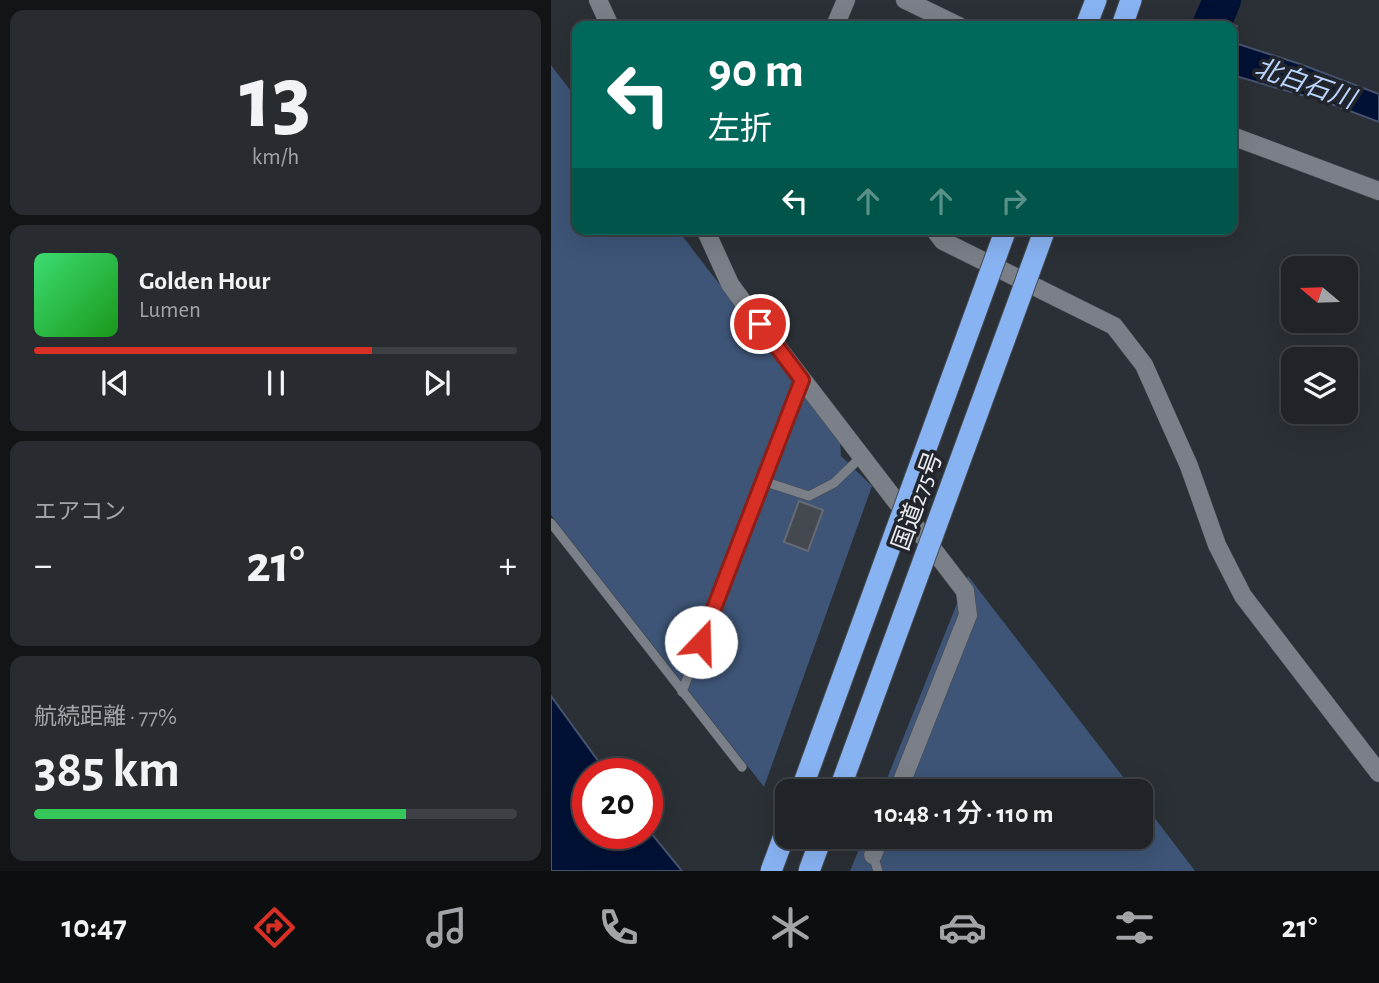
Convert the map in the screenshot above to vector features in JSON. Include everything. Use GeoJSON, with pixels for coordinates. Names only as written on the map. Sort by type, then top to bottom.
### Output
{"type":"FeatureCollection","features":[{"type":"Feature","properties":{"kind":"highway"},"geometry":{"type":"LineString","coordinates":[[1088,21],[1096,0]]}},
{"type":"Feature","properties":{"kind":"highway"},"geometry":{"type":"LineString","coordinates":[[1124,21],[1131,0]]}},
{"type":"Feature","properties":{"kind":"highway","name":"国道275号"},"geometry":{"type":"LineString","coordinates":[[805,779],[1004,235]]}},
{"type":"Feature","properties":{"kind":"highway","name":"国道275号"},"geometry":{"type":"LineString","coordinates":[[843,779],[1043,235]]}},
{"type":"Feature","properties":{"kind":"highway"},"geometry":{"type":"LineString","coordinates":[[771,871],[779,849]]}},
{"type":"Feature","properties":{"kind":"highway"},"geometry":{"type":"LineString","coordinates":[[809,871],[817,849]]}},
{"type":"Feature","properties":{"kind":"street"},"geometry":{"type":"LineString","coordinates":[[598,0],[608,21]]}},
{"type":"Feature","properties":{"kind":"street"},"geometry":{"type":"LineString","coordinates":[[837,21],[846,0]]}},
{"type":"Feature","properties":{"kind":"street"},"geometry":{"type":"LineString","coordinates":[[905,0],[949,21]]}},
{"type":"Feature","properties":{"kind":"street"},"geometry":{"type":"LineString","coordinates":[[1237,138],[1379,191]]}},
{"type":"Feature","properties":{"kind":"street"},"geometry":{"type":"LineString","coordinates":[[708,235],[730,284],[965,591],[968,615],[903,779]]}},
{"type":"Feature","properties":{"kind":"street"},"geometry":{"type":"LineString","coordinates":[[938,235],[943,241],[1114,326],[1144,365],[1189,466],[1217,545],[1243,596],[1379,774]]}},
{"type":"Feature","properties":{"kind":"lane"},"geometry":{"type":"LineString","coordinates":[[682,692],[802,380]]}},
{"type":"Feature","properties":{"kind":"lane"},"geometry":{"type":"LineString","coordinates":[[763,481],[809,496],[834,483],[861,457]]}},
{"type":"Feature","properties":{"kind":"lane"},"geometry":{"type":"LineString","coordinates":[[551,523],[742,767]]}},
{"type":"Feature","properties":{"kind":"shaded area"},"geometry":{"type":"Polygon","coordinates":[[[551,65],[572,92],[572,235],[682,235],[840,441],[841,456],[872,486],[764,787],[551,515],[551,65]]]}},
{"type":"Feature","properties":{"kind":"shaded area"},"geometry":{"type":"Polygon","coordinates":[[[968,576],[1125,779],[887,779],[968,576]]]}},
{"type":"Feature","properties":{"kind":"shaded area"},"geometry":{"type":"Polygon","coordinates":[[[1153,816],[1195,871],[850,871],[859,849],[1153,849],[1153,816]]]}},
{"type":"Feature","properties":{"kind":"water"},"geometry":{"type":"Polygon","coordinates":[[[1207,14],[1224,21],[1202,21],[1207,14]]]}},
{"type":"Feature","properties":{"kind":"water","name":"北白石川"},"geometry":{"type":"Polygon","coordinates":[[[1237,44],[1379,94],[1379,122],[1326,102],[1237,76],[1237,44]]]}},
{"type":"Feature","properties":{"kind":"water"},"geometry":{"type":"Polygon","coordinates":[[[551,696],[596,758],[572,758],[572,849],[663,848],[682,871],[551,871],[551,696]]]}},
{"type":"Feature","properties":{"kind":"building"},"geometry":{"type":"Polygon","coordinates":[[[799,501],[823,510],[808,551],[784,542],[799,501]]]}},
{"type":"Feature","properties":{"kind":"waterway"},"geometry":{"type":"LineString","coordinates":[[1213,21],[1222,0]]}},
{"type":"Feature","properties":{"kind":"route"},"geometry":{"type":"LineString","coordinates":[[701,642],[802,380],[760,324]]}}]}
